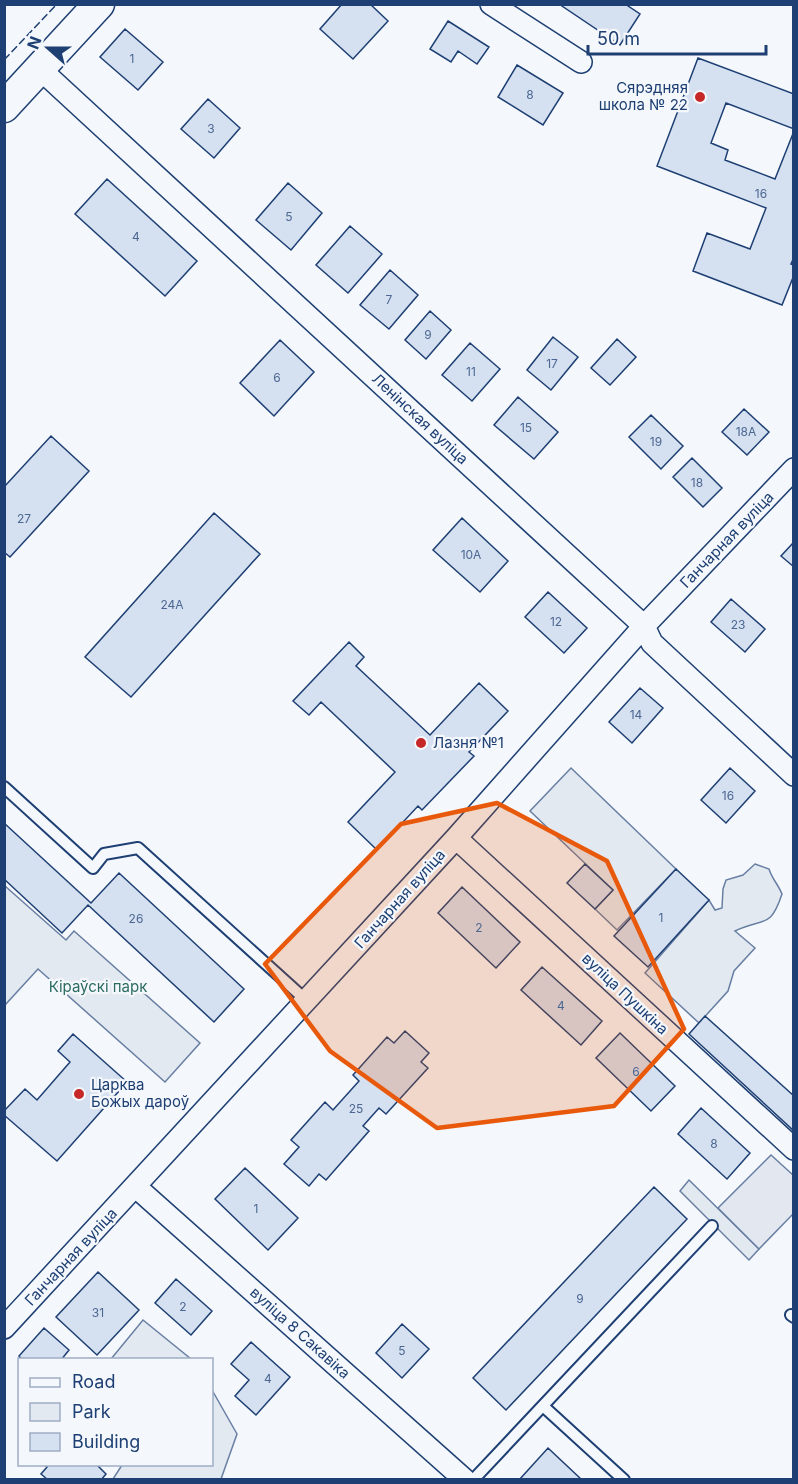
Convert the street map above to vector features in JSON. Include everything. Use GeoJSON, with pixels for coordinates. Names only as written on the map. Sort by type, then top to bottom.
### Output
{"type":"FeatureCollection","features":[{"type":"Feature","properties":{"kind":"main road"},"geometry":{"type":"LineString","coordinates":[[4,108],[99,4]]}},
{"type":"Feature","properties":{"kind":"street"},"geometry":{"type":"LineString","coordinates":[[491,4],[581,62]]}},
{"type":"Feature","properties":{"kind":"street","name":"Ленінская вуліца"},"geometry":{"type":"LineString","coordinates":[[40,69],[644,626],[652,643],[794,775]]}},
{"type":"Feature","properties":{"kind":"street","name":"Ганчарная вуліца"},"geometry":{"type":"LineString","coordinates":[[4,1328],[456,838],[644,626],[794,469]]}},
{"type":"Feature","properties":{"kind":"street","name":"вуліца Пушкіна"},"geometry":{"type":"LineString","coordinates":[[456,838],[794,1149]]}},
{"type":"Feature","properties":{"kind":"street","name":"вуліца 8 Сакавіка"},"geometry":{"type":"LineString","coordinates":[[136,1187],[465,1479]]}},
{"type":"Feature","properties":{"kind":"lane"},"geometry":{"type":"LineString","coordinates":[[4,788],[93,868],[104,854],[138,848],[307,1001]]}},
{"type":"Feature","properties":{"kind":"lane"},"geometry":{"type":"LineString","coordinates":[[473,1479],[712,1226]]}},
{"type":"Feature","properties":{"kind":"lane"},"geometry":{"type":"LineString","coordinates":[[543,1406],[624,1479]]}},
{"type":"Feature","properties":{"kind":"highlighted area"},"geometry":{"type":"Polygon","coordinates":[[[497,803],[607,861],[684,1029],[614,1106],[437,1128],[330,1051],[265,964],[401,824],[497,803]]]}},
{"type":"Feature","properties":{"kind":"green space"},"geometry":{"type":"Polygon","coordinates":[[[571,768],[676,869],[617,930],[595,909],[613,890],[530,811],[571,768]]]}},
{"type":"Feature","properties":{"kind":"green space"},"geometry":{"type":"Polygon","coordinates":[[[755,864],[769,869],[782,894],[770,918],[735,931],[755,948],[734,971],[728,991],[699,1023],[645,973],[709,900],[715,910],[722,908],[726,880],[743,875],[755,864]]]}},
{"type":"Feature","properties":{"kind":"green space","name":"Кіраўскі парк"},"geometry":{"type":"Polygon","coordinates":[[[5,886],[66,940],[74,931],[200,1043],[165,1082],[38,969],[5,1005],[5,886]]]}},
{"type":"Feature","properties":{"kind":"green space"},"geometry":{"type":"Polygon","coordinates":[[[689,1180],[759,1249],[749,1260],[680,1191],[689,1180]]]}},
{"type":"Feature","properties":{"kind":"green space"},"geometry":{"type":"Polygon","coordinates":[[[143,1320],[190,1358],[112,1358],[143,1320]]]}},
{"type":"Feature","properties":{"kind":"green space"},"geometry":{"type":"Polygon","coordinates":[[[213,1392],[237,1434],[221,1479],[113,1479],[121,1466],[213,1466],[213,1392]]]}},
{"type":"Feature","properties":{"kind":"shaded area"},"geometry":{"type":"Polygon","coordinates":[[[771,1155],[793,1175],[793,1214],[759,1249],[718,1208],[771,1155]]]}},
{"type":"Feature","properties":{"kind":"building"},"geometry":{"type":"Polygon","coordinates":[[[342,4],[370,4],[388,21],[353,59],[320,29],[342,4]]]}},
{"type":"Feature","properties":{"kind":"building"},"geometry":{"type":"Polygon","coordinates":[[[563,4],[625,4],[640,14],[620,45],[562,6],[563,4]]]}},
{"type":"Feature","properties":{"kind":"building"},"geometry":{"type":"Polygon","coordinates":[[[448,21],[489,47],[477,64],[458,51],[451,62],[430,49],[448,21]]]}},
{"type":"Feature","properties":{"kind":"building"},"geometry":{"type":"Polygon","coordinates":[[[125,29],[163,62],[138,90],[100,57],[125,29]]]}},
{"type":"Feature","properties":{"kind":"building"},"geometry":{"type":"Polygon","coordinates":[[[698,58],[794,94],[794,129],[726,103],[711,143],[728,150],[725,160],[775,179],[794,131],[794,257],[791,264],[794,265],[794,275],[782,305],[693,271],[707,233],[750,249],[766,208],[657,166],[698,58]]]}},
{"type":"Feature","properties":{"kind":"building"},"geometry":{"type":"Polygon","coordinates":[[[517,65],[563,93],[543,125],[498,97],[517,65]]]}},
{"type":"Feature","properties":{"kind":"building"},"geometry":{"type":"Polygon","coordinates":[[[208,99],[240,128],[214,158],[181,129],[208,99]]]}},
{"type":"Feature","properties":{"kind":"building"},"geometry":{"type":"Polygon","coordinates":[[[107,179],[197,261],[165,296],[75,214],[107,179]]]}},
{"type":"Feature","properties":{"kind":"building"},"geometry":{"type":"Polygon","coordinates":[[[288,183],[322,213],[291,250],[256,220],[288,183]]]}},
{"type":"Feature","properties":{"kind":"building"},"geometry":{"type":"Polygon","coordinates":[[[350,226],[382,254],[348,293],[316,265],[350,226]]]}},
{"type":"Feature","properties":{"kind":"building"},"geometry":{"type":"Polygon","coordinates":[[[390,270],[418,295],[389,329],[360,305],[390,270]]]}},
{"type":"Feature","properties":{"kind":"building"},"geometry":{"type":"Polygon","coordinates":[[[430,311],[451,330],[426,359],[405,340],[430,311]]]}},
{"type":"Feature","properties":{"kind":"building"},"geometry":{"type":"Polygon","coordinates":[[[553,337],[578,357],[551,390],[527,370],[553,337]]]}},
{"type":"Feature","properties":{"kind":"building"},"geometry":{"type":"Polygon","coordinates":[[[617,339],[636,357],[610,385],[591,368],[617,339]]]}},
{"type":"Feature","properties":{"kind":"building"},"geometry":{"type":"Polygon","coordinates":[[[280,340],[314,372],[274,416],[240,383],[280,340]]]}},
{"type":"Feature","properties":{"kind":"building"},"geometry":{"type":"Polygon","coordinates":[[[470,343],[500,369],[472,401],[442,375],[470,343]]]}},
{"type":"Feature","properties":{"kind":"building"},"geometry":{"type":"Polygon","coordinates":[[[518,397],[558,432],[534,459],[494,425],[518,397]]]}},
{"type":"Feature","properties":{"kind":"building"},"geometry":{"type":"Polygon","coordinates":[[[744,409],[769,432],[747,455],[722,432],[744,409]]]}},
{"type":"Feature","properties":{"kind":"building"},"geometry":{"type":"Polygon","coordinates":[[[651,415],[683,446],[661,469],[629,437],[651,415]]]}},
{"type":"Feature","properties":{"kind":"building"},"geometry":{"type":"Polygon","coordinates":[[[51,436],[89,471],[10,557],[4,552],[4,487],[51,436]]]}},
{"type":"Feature","properties":{"kind":"building"},"geometry":{"type":"Polygon","coordinates":[[[692,458],[722,488],[703,507],[673,477],[692,458]]]}},
{"type":"Feature","properties":{"kind":"building"},"geometry":{"type":"Polygon","coordinates":[[[214,513],[260,554],[131,697],[85,657],[214,513]]]}},
{"type":"Feature","properties":{"kind":"building"},"geometry":{"type":"Polygon","coordinates":[[[462,518],[508,561],[480,592],[433,550],[462,518]]]}},
{"type":"Feature","properties":{"kind":"building"},"geometry":{"type":"Polygon","coordinates":[[[794,542],[794,567],[781,556],[794,542]]]}},
{"type":"Feature","properties":{"kind":"building"},"geometry":{"type":"Polygon","coordinates":[[[548,592],[587,628],[564,653],[525,617],[548,592]]]}},
{"type":"Feature","properties":{"kind":"building"},"geometry":{"type":"Polygon","coordinates":[[[731,599],[765,629],[745,652],[711,622],[731,599]]]}},
{"type":"Feature","properties":{"kind":"building","name":"Лазня №1"},"geometry":{"type":"Polygon","coordinates":[[[349,642],[364,657],[356,666],[430,735],[479,683],[508,711],[469,752],[474,756],[422,810],[418,806],[377,850],[348,822],[395,772],[321,702],[309,715],[293,701],[349,642]]]}},
{"type":"Feature","properties":{"kind":"building"},"geometry":{"type":"Polygon","coordinates":[[[640,688],[663,708],[632,743],[609,722],[640,688]]]}},
{"type":"Feature","properties":{"kind":"building"},"geometry":{"type":"Polygon","coordinates":[[[730,768],[755,791],[726,823],[701,800],[730,768]]]}},
{"type":"Feature","properties":{"kind":"building"},"geometry":{"type":"Polygon","coordinates":[[[4,823],[91,903],[119,873],[244,989],[214,1022],[88,905],[62,933],[4,879],[4,823]]]}},
{"type":"Feature","properties":{"kind":"building"},"geometry":{"type":"Polygon","coordinates":[[[585,864],[613,890],[595,909],[567,883],[585,864]]]}},
{"type":"Feature","properties":{"kind":"building"},"geometry":{"type":"Polygon","coordinates":[[[676,869],[709,900],[648,967],[614,936],[676,869]]]}},
{"type":"Feature","properties":{"kind":"building"},"geometry":{"type":"Polygon","coordinates":[[[462,887],[520,942],[496,968],[438,913],[462,887]]]}},
{"type":"Feature","properties":{"kind":"building"},"geometry":{"type":"Polygon","coordinates":[[[542,967],[602,1021],[581,1045],[521,990],[542,967]]]}},
{"type":"Feature","properties":{"kind":"building"},"geometry":{"type":"Polygon","coordinates":[[[705,1016],[794,1096],[794,1131],[689,1034],[705,1016]]]}},
{"type":"Feature","properties":{"kind":"building"},"geometry":{"type":"Polygon","coordinates":[[[405,1031],[429,1053],[421,1062],[428,1068],[386,1114],[379,1108],[363,1126],[369,1131],[326,1180],[319,1174],[309,1186],[284,1164],[299,1147],[291,1140],[325,1102],[333,1110],[359,1081],[353,1075],[387,1037],[394,1043],[405,1031]]]}},
{"type":"Feature","properties":{"kind":"building"},"geometry":{"type":"Polygon","coordinates":[[[620,1033],[675,1086],[651,1111],[596,1058],[620,1033]]]}},
{"type":"Feature","properties":{"kind":"building","name":"Царква Божых дароў"},"geometry":{"type":"Polygon","coordinates":[[[73,1034],[127,1082],[57,1161],[4,1115],[4,1111],[25,1089],[37,1100],[70,1062],[58,1051],[73,1034]]]}},
{"type":"Feature","properties":{"kind":"building"},"geometry":{"type":"Polygon","coordinates":[[[701,1108],[750,1153],[727,1179],[678,1134],[701,1108]]]}},
{"type":"Feature","properties":{"kind":"building"},"geometry":{"type":"Polygon","coordinates":[[[245,1168],[298,1218],[268,1250],[215,1199],[245,1168]]]}},
{"type":"Feature","properties":{"kind":"building"},"geometry":{"type":"Polygon","coordinates":[[[654,1187],[687,1219],[506,1410],[473,1378],[654,1187]]]}},
{"type":"Feature","properties":{"kind":"building"},"geometry":{"type":"Polygon","coordinates":[[[98,1272],[139,1310],[97,1355],[56,1317],[98,1272]]]}},
{"type":"Feature","properties":{"kind":"building"},"geometry":{"type":"Polygon","coordinates":[[[176,1279],[212,1311],[191,1335],[155,1303],[176,1279]]]}},
{"type":"Feature","properties":{"kind":"building"},"geometry":{"type":"Polygon","coordinates":[[[402,1324],[429,1349],[402,1378],[376,1353],[402,1324]]]}},
{"type":"Feature","properties":{"kind":"building"},"geometry":{"type":"Polygon","coordinates":[[[44,1328],[69,1350],[63,1358],[20,1358],[19,1356],[44,1328]]]}},
{"type":"Feature","properties":{"kind":"building"},"geometry":{"type":"Polygon","coordinates":[[[251,1342],[290,1377],[256,1415],[235,1396],[249,1380],[231,1364],[251,1342]]]}},
{"type":"Feature","properties":{"kind":"building"},"geometry":{"type":"Polygon","coordinates":[[[548,1448],[582,1480],[519,1480],[548,1448]]]}},
{"type":"Feature","properties":{"kind":"building"},"geometry":{"type":"Polygon","coordinates":[[[98,1466],[106,1474],[101,1480],[48,1480],[41,1474],[47,1467],[98,1466]]]}},
{"type":"Feature","properties":{"kind":"fence"},"geometry":{"type":"LineString","coordinates":[[4,60],[57,4]]}},
{"type":"Feature","properties":{"kind":"place","name":"Сярэдняя школа № 22"},"geometry":{"type":"Point","coordinates":[700,97]}},
{"type":"Feature","properties":{"kind":"place","name":"Лазня №1"},"geometry":{"type":"Point","coordinates":[421,743]}},
{"type":"Feature","properties":{"kind":"place","name":"Царква Божых дароў"},"geometry":{"type":"Point","coordinates":[79,1094]}}]}
